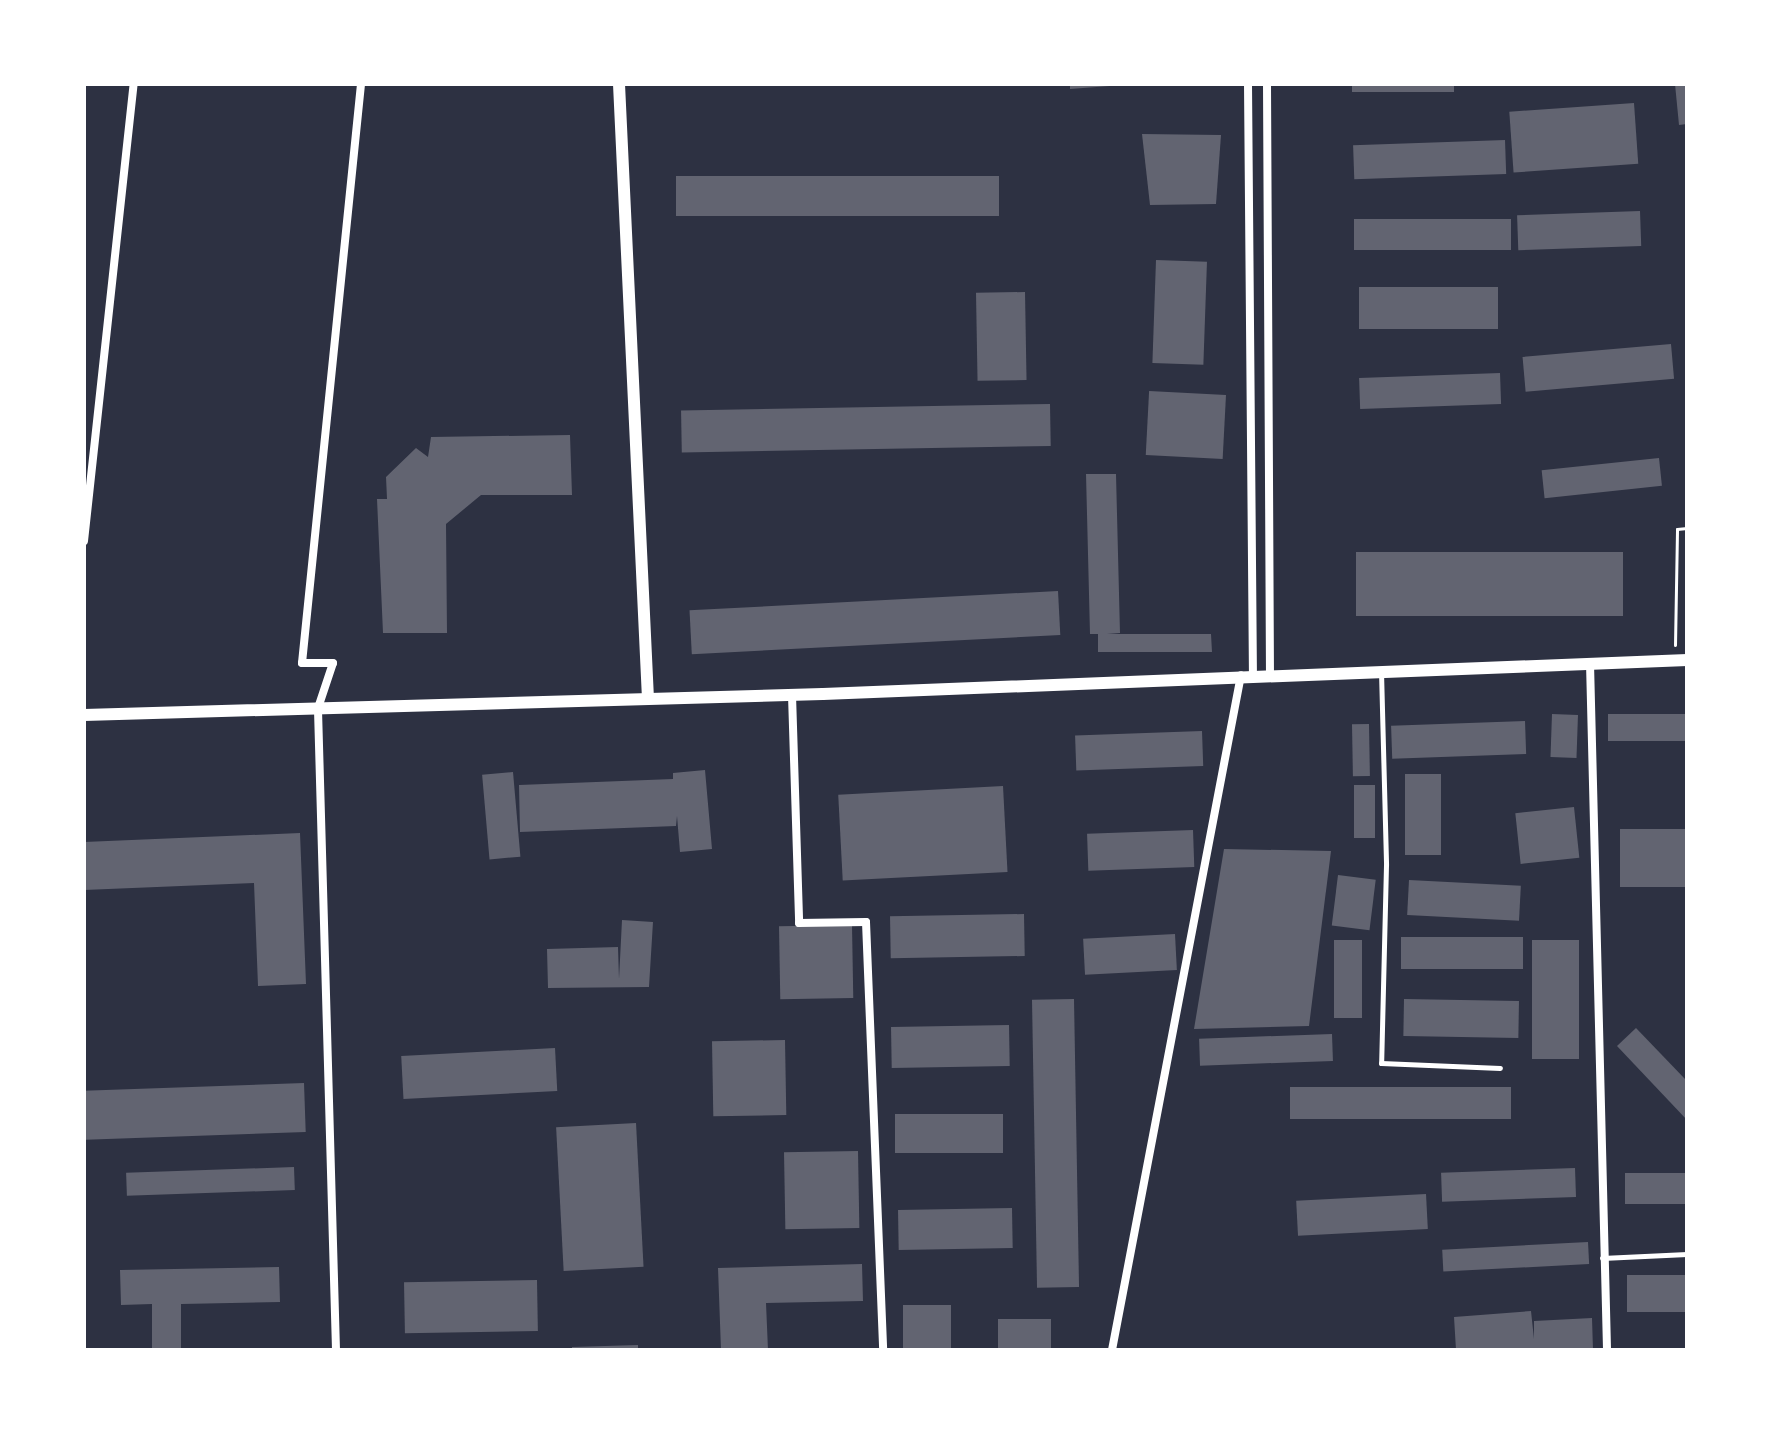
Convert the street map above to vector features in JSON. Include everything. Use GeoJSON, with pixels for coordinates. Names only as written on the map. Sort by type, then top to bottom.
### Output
{"type":"FeatureCollection","features":[{"type":"Feature","properties":{"kind":"street"},"geometry":{"type":"LineString","coordinates":[[84,541],[134,84]]}},
{"type":"Feature","properties":{"kind":"street"},"geometry":{"type":"LineString","coordinates":[[336,1350],[318,708],[333,663],[302,663],[361,84]]}},
{"type":"Feature","properties":{"kind":"street"},"geometry":{"type":"LineString","coordinates":[[619,84],[648,698]]}},
{"type":"Feature","properties":{"kind":"street"},"geometry":{"type":"LineString","coordinates":[[1112,1350],[1247,675],[1248,84]]}},
{"type":"Feature","properties":{"kind":"street"},"geometry":{"type":"LineString","coordinates":[[1267,84],[1270,674]]}},
{"type":"Feature","properties":{"kind":"street"},"geometry":{"type":"LineString","coordinates":[[84,715],[792,695],[1270,674],[1681,661]]}},
{"type":"Feature","properties":{"kind":"street"},"geometry":{"type":"LineString","coordinates":[[1590,663],[1601,1258],[1607,1350]]}},
{"type":"Feature","properties":{"kind":"street"},"geometry":{"type":"LineString","coordinates":[[792,695],[799,923],[866,922],[883,1350]]}},
{"type":"Feature","properties":{"kind":"lane"},"geometry":{"type":"LineString","coordinates":[[1381,670],[1386,865],[1381,1063],[1500,1068]]}},
{"type":"Feature","properties":{"kind":"lane"},"geometry":{"type":"LineString","coordinates":[[1601,1258],[1687,1254]]}},
{"type":"Feature","properties":{"kind":"path"},"geometry":{"type":"LineString","coordinates":[[1681,661],[1677,529],[1687,528]]}},
{"type":"Feature","properties":{"kind":"building"},"geometry":{"type":"Polygon","coordinates":[[[1070,84],[1136,84],[1070,89],[1070,84]]]}},
{"type":"Feature","properties":{"kind":"building"},"geometry":{"type":"Polygon","coordinates":[[[1352,84],[1454,84],[1454,92],[1352,92],[1352,84]]]}},
{"type":"Feature","properties":{"kind":"building"},"geometry":{"type":"Polygon","coordinates":[[[1675,84],[1687,84],[1687,124],[1679,125],[1675,84]]]}},
{"type":"Feature","properties":{"kind":"building"},"geometry":{"type":"Polygon","coordinates":[[[1634,103],[1638,164],[1514,173],[1509,112],[1634,103]]]}},
{"type":"Feature","properties":{"kind":"building"},"geometry":{"type":"Polygon","coordinates":[[[1142,134],[1221,135],[1216,204],[1150,205],[1142,134]]]}},
{"type":"Feature","properties":{"kind":"building"},"geometry":{"type":"Polygon","coordinates":[[[1505,140],[1506,174],[1354,179],[1353,145],[1505,140]]]}},
{"type":"Feature","properties":{"kind":"building"},"geometry":{"type":"Polygon","coordinates":[[[676,176],[999,176],[999,216],[676,216],[676,176]]]}},
{"type":"Feature","properties":{"kind":"building"},"geometry":{"type":"Polygon","coordinates":[[[1640,211],[1641,246],[1518,250],[1517,215],[1640,211]]]}},
{"type":"Feature","properties":{"kind":"building"},"geometry":{"type":"Polygon","coordinates":[[[1354,219],[1511,219],[1511,250],[1354,250],[1354,219]]]}},
{"type":"Feature","properties":{"kind":"building"},"geometry":{"type":"Polygon","coordinates":[[[1156,260],[1207,262],[1203,365],[1152,363],[1156,260]]]}},
{"type":"Feature","properties":{"kind":"building"},"geometry":{"type":"Polygon","coordinates":[[[1359,287],[1498,287],[1498,329],[1359,329],[1359,287]]]}},
{"type":"Feature","properties":{"kind":"building"},"geometry":{"type":"Polygon","coordinates":[[[1025,292],[1027,380],[978,381],[976,293],[1025,292]]]}},
{"type":"Feature","properties":{"kind":"building"},"geometry":{"type":"Polygon","coordinates":[[[1671,344],[1674,379],[1526,392],[1523,357],[1671,344]]]}},
{"type":"Feature","properties":{"kind":"building"},"geometry":{"type":"Polygon","coordinates":[[[1500,373],[1501,404],[1360,409],[1359,378],[1500,373]]]}},
{"type":"Feature","properties":{"kind":"building"},"geometry":{"type":"Polygon","coordinates":[[[1149,391],[1226,395],[1223,459],[1146,455],[1149,391]]]}},
{"type":"Feature","properties":{"kind":"building"},"geometry":{"type":"Polygon","coordinates":[[[1050,404],[1051,446],[682,452],[681,410],[1050,404]]]}},
{"type":"Feature","properties":{"kind":"building"},"geometry":{"type":"Polygon","coordinates":[[[570,435],[572,495],[481,495],[446,524],[447,633],[383,633],[377,499],[387,499],[386,477],[416,448],[428,457],[431,437],[570,435]]]}},
{"type":"Feature","properties":{"kind":"building"},"geometry":{"type":"Polygon","coordinates":[[[1659,458],[1662,486],[1545,498],[1542,470],[1659,458]]]}},
{"type":"Feature","properties":{"kind":"building"},"geometry":{"type":"Polygon","coordinates":[[[1086,474],[1116,474],[1120,633],[1107,634],[1211,634],[1212,652],[1098,652],[1098,634],[1090,634],[1086,474]]]}},
{"type":"Feature","properties":{"kind":"building"},"geometry":{"type":"Polygon","coordinates":[[[1356,552],[1623,552],[1623,616],[1356,616],[1356,552]]]}},
{"type":"Feature","properties":{"kind":"building"},"geometry":{"type":"Polygon","coordinates":[[[1058,591],[1060,635],[692,654],[690,610],[1058,591]]]}},
{"type":"Feature","properties":{"kind":"building"},"geometry":{"type":"Polygon","coordinates":[[[1552,714],[1578,715],[1576,758],[1550,757],[1552,714]]]}},
{"type":"Feature","properties":{"kind":"building"},"geometry":{"type":"Polygon","coordinates":[[[1608,714],[1687,714],[1687,741],[1608,741],[1608,714]]]}},
{"type":"Feature","properties":{"kind":"building"},"geometry":{"type":"Polygon","coordinates":[[[1525,721],[1526,754],[1392,759],[1391,726],[1525,721]]]}},
{"type":"Feature","properties":{"kind":"building"},"geometry":{"type":"Polygon","coordinates":[[[1352,724],[1369,724],[1370,776],[1353,776],[1352,724]]]}},
{"type":"Feature","properties":{"kind":"building"},"geometry":{"type":"Polygon","coordinates":[[[1202,731],[1203,766],[1076,770],[1075,735],[1202,731]]]}},
{"type":"Feature","properties":{"kind":"building"},"geometry":{"type":"Polygon","coordinates":[[[705,770],[712,849],[680,852],[677,816],[676,826],[520,832],[519,785],[673,779],[673,773],[705,770]]]}},
{"type":"Feature","properties":{"kind":"building"},"geometry":{"type":"Polygon","coordinates":[[[513,772],[520,857],[490,859],[482,775],[513,772]]]}},
{"type":"Feature","properties":{"kind":"building"},"geometry":{"type":"Polygon","coordinates":[[[1405,774],[1441,774],[1441,855],[1405,855],[1405,774]]]}},
{"type":"Feature","properties":{"kind":"building"},"geometry":{"type":"Polygon","coordinates":[[[1354,785],[1375,785],[1375,838],[1354,838],[1354,785]]]}},
{"type":"Feature","properties":{"kind":"building"},"geometry":{"type":"Polygon","coordinates":[[[1003,786],[1008,872],[843,881],[838,795],[1003,786]]]}},
{"type":"Feature","properties":{"kind":"building"},"geometry":{"type":"Polygon","coordinates":[[[1574,807],[1579,858],[1521,864],[1515,813],[1574,807]]]}},
{"type":"Feature","properties":{"kind":"building"},"geometry":{"type":"Polygon","coordinates":[[[1620,829],[1687,829],[1687,887],[1620,887],[1620,829]]]}},
{"type":"Feature","properties":{"kind":"building"},"geometry":{"type":"Polygon","coordinates":[[[1193,830],[1194,867],[1088,871],[1087,834],[1193,830]]]}},
{"type":"Feature","properties":{"kind":"building"},"geometry":{"type":"Polygon","coordinates":[[[300,833],[306,984],[258,986],[254,883],[84,890],[84,842],[300,833]]]}},
{"type":"Feature","properties":{"kind":"building"},"geometry":{"type":"Polygon","coordinates":[[[1224,849],[1331,851],[1309,1026],[1194,1029],[1224,849]]]}},
{"type":"Feature","properties":{"kind":"building"},"geometry":{"type":"Polygon","coordinates":[[[1338,875],[1376,880],[1370,930],[1332,926],[1338,875]]]}},
{"type":"Feature","properties":{"kind":"building"},"geometry":{"type":"Polygon","coordinates":[[[1409,880],[1521,886],[1519,921],[1407,915],[1409,880]]]}},
{"type":"Feature","properties":{"kind":"building"},"geometry":{"type":"Polygon","coordinates":[[[1024,914],[1025,956],[891,958],[890,916],[1024,914]]]}},
{"type":"Feature","properties":{"kind":"building"},"geometry":{"type":"Polygon","coordinates":[[[622,920],[653,922],[649,987],[548,988],[547,949],[618,947],[619,979],[622,920]]]}},
{"type":"Feature","properties":{"kind":"building"},"geometry":{"type":"Polygon","coordinates":[[[852,925],[853,998],[780,999],[779,926],[852,925]]]}},
{"type":"Feature","properties":{"kind":"building"},"geometry":{"type":"Polygon","coordinates":[[[1175,934],[1177,970],[1085,975],[1083,939],[1175,934]]]}},
{"type":"Feature","properties":{"kind":"building"},"geometry":{"type":"Polygon","coordinates":[[[1401,937],[1523,937],[1523,969],[1401,969],[1401,937]]]}},
{"type":"Feature","properties":{"kind":"building"},"geometry":{"type":"Polygon","coordinates":[[[1334,940],[1362,940],[1362,1018],[1334,1018],[1334,940]]]}},
{"type":"Feature","properties":{"kind":"building"},"geometry":{"type":"Polygon","coordinates":[[[1532,940],[1579,940],[1579,1059],[1532,1059],[1532,940]]]}},
{"type":"Feature","properties":{"kind":"building"},"geometry":{"type":"Polygon","coordinates":[[[1074,999],[1079,1287],[1037,1288],[1032,1000],[1074,999]]]}},
{"type":"Feature","properties":{"kind":"building"},"geometry":{"type":"Polygon","coordinates":[[[1404,999],[1519,1001],[1518,1038],[1403,1036],[1404,999]]]}},
{"type":"Feature","properties":{"kind":"building"},"geometry":{"type":"Polygon","coordinates":[[[1009,1025],[1010,1066],[892,1068],[891,1027],[1009,1025]]]}},
{"type":"Feature","properties":{"kind":"building"},"geometry":{"type":"Polygon","coordinates":[[[1636,1028],[1685,1079],[1687,1120],[1617,1046],[1636,1028]]]}},
{"type":"Feature","properties":{"kind":"building"},"geometry":{"type":"Polygon","coordinates":[[[1332,1034],[1333,1061],[1200,1066],[1199,1039],[1332,1034]]]}},
{"type":"Feature","properties":{"kind":"building"},"geometry":{"type":"Polygon","coordinates":[[[785,1040],[786,1115],[713,1116],[712,1041],[785,1040]]]}},
{"type":"Feature","properties":{"kind":"building"},"geometry":{"type":"Polygon","coordinates":[[[555,1048],[557,1091],[403,1099],[401,1056],[555,1048]]]}},
{"type":"Feature","properties":{"kind":"building"},"geometry":{"type":"Polygon","coordinates":[[[304,1083],[306,1132],[86,1140],[84,1091],[304,1083]]]}},
{"type":"Feature","properties":{"kind":"building"},"geometry":{"type":"Polygon","coordinates":[[[1290,1087],[1511,1087],[1511,1119],[1290,1119],[1290,1087]]]}},
{"type":"Feature","properties":{"kind":"building"},"geometry":{"type":"Polygon","coordinates":[[[895,1114],[1003,1114],[1003,1153],[895,1153],[895,1114]]]}},
{"type":"Feature","properties":{"kind":"building"},"geometry":{"type":"Polygon","coordinates":[[[636,1123],[644,1267],[564,1271],[556,1127],[636,1123]]]}},
{"type":"Feature","properties":{"kind":"building"},"geometry":{"type":"Polygon","coordinates":[[[858,1151],[859,1228],[785,1229],[784,1152],[858,1151]]]}},
{"type":"Feature","properties":{"kind":"building"},"geometry":{"type":"Polygon","coordinates":[[[294,1167],[295,1190],[127,1196],[126,1173],[294,1167]]]}},
{"type":"Feature","properties":{"kind":"building"},"geometry":{"type":"Polygon","coordinates":[[[1575,1168],[1576,1197],[1442,1202],[1441,1173],[1575,1168]]]}},
{"type":"Feature","properties":{"kind":"building"},"geometry":{"type":"Polygon","coordinates":[[[1625,1173],[1687,1173],[1687,1204],[1625,1204],[1625,1173]]]}},
{"type":"Feature","properties":{"kind":"building"},"geometry":{"type":"Polygon","coordinates":[[[1426,1194],[1428,1229],[1298,1236],[1296,1201],[1426,1194]]]}},
{"type":"Feature","properties":{"kind":"building"},"geometry":{"type":"Polygon","coordinates":[[[1012,1208],[1013,1248],[899,1250],[898,1210],[1012,1208]]]}},
{"type":"Feature","properties":{"kind":"building"},"geometry":{"type":"Polygon","coordinates":[[[1588,1242],[1589,1264],[1443,1272],[1442,1250],[1588,1242]]]}},
{"type":"Feature","properties":{"kind":"building"},"geometry":{"type":"Polygon","coordinates":[[[862,1264],[863,1301],[766,1303],[768,1350],[721,1350],[718,1268],[862,1264]]]}},
{"type":"Feature","properties":{"kind":"building"},"geometry":{"type":"Polygon","coordinates":[[[279,1267],[280,1302],[181,1304],[181,1350],[152,1350],[152,1304],[121,1305],[120,1270],[279,1267]]]}},
{"type":"Feature","properties":{"kind":"building"},"geometry":{"type":"Polygon","coordinates":[[[1627,1275],[1687,1275],[1687,1312],[1627,1312],[1627,1275]]]}},
{"type":"Feature","properties":{"kind":"building"},"geometry":{"type":"Polygon","coordinates":[[[537,1280],[538,1331],[405,1333],[404,1282],[537,1280]]]}},
{"type":"Feature","properties":{"kind":"building"},"geometry":{"type":"Polygon","coordinates":[[[903,1305],[951,1305],[951,1350],[903,1350],[903,1305]]]}},
{"type":"Feature","properties":{"kind":"building"},"geometry":{"type":"Polygon","coordinates":[[[1531,1311],[1534,1339],[1534,1321],[1592,1318],[1593,1350],[1456,1350],[1454,1317],[1531,1311]]]}},
{"type":"Feature","properties":{"kind":"building"},"geometry":{"type":"Polygon","coordinates":[[[998,1319],[1051,1319],[1051,1350],[998,1350],[998,1319]]]}},
{"type":"Feature","properties":{"kind":"building"},"geometry":{"type":"Polygon","coordinates":[[[638,1345],[638,1350],[572,1350],[572,1347],[638,1345]]]}}]}
